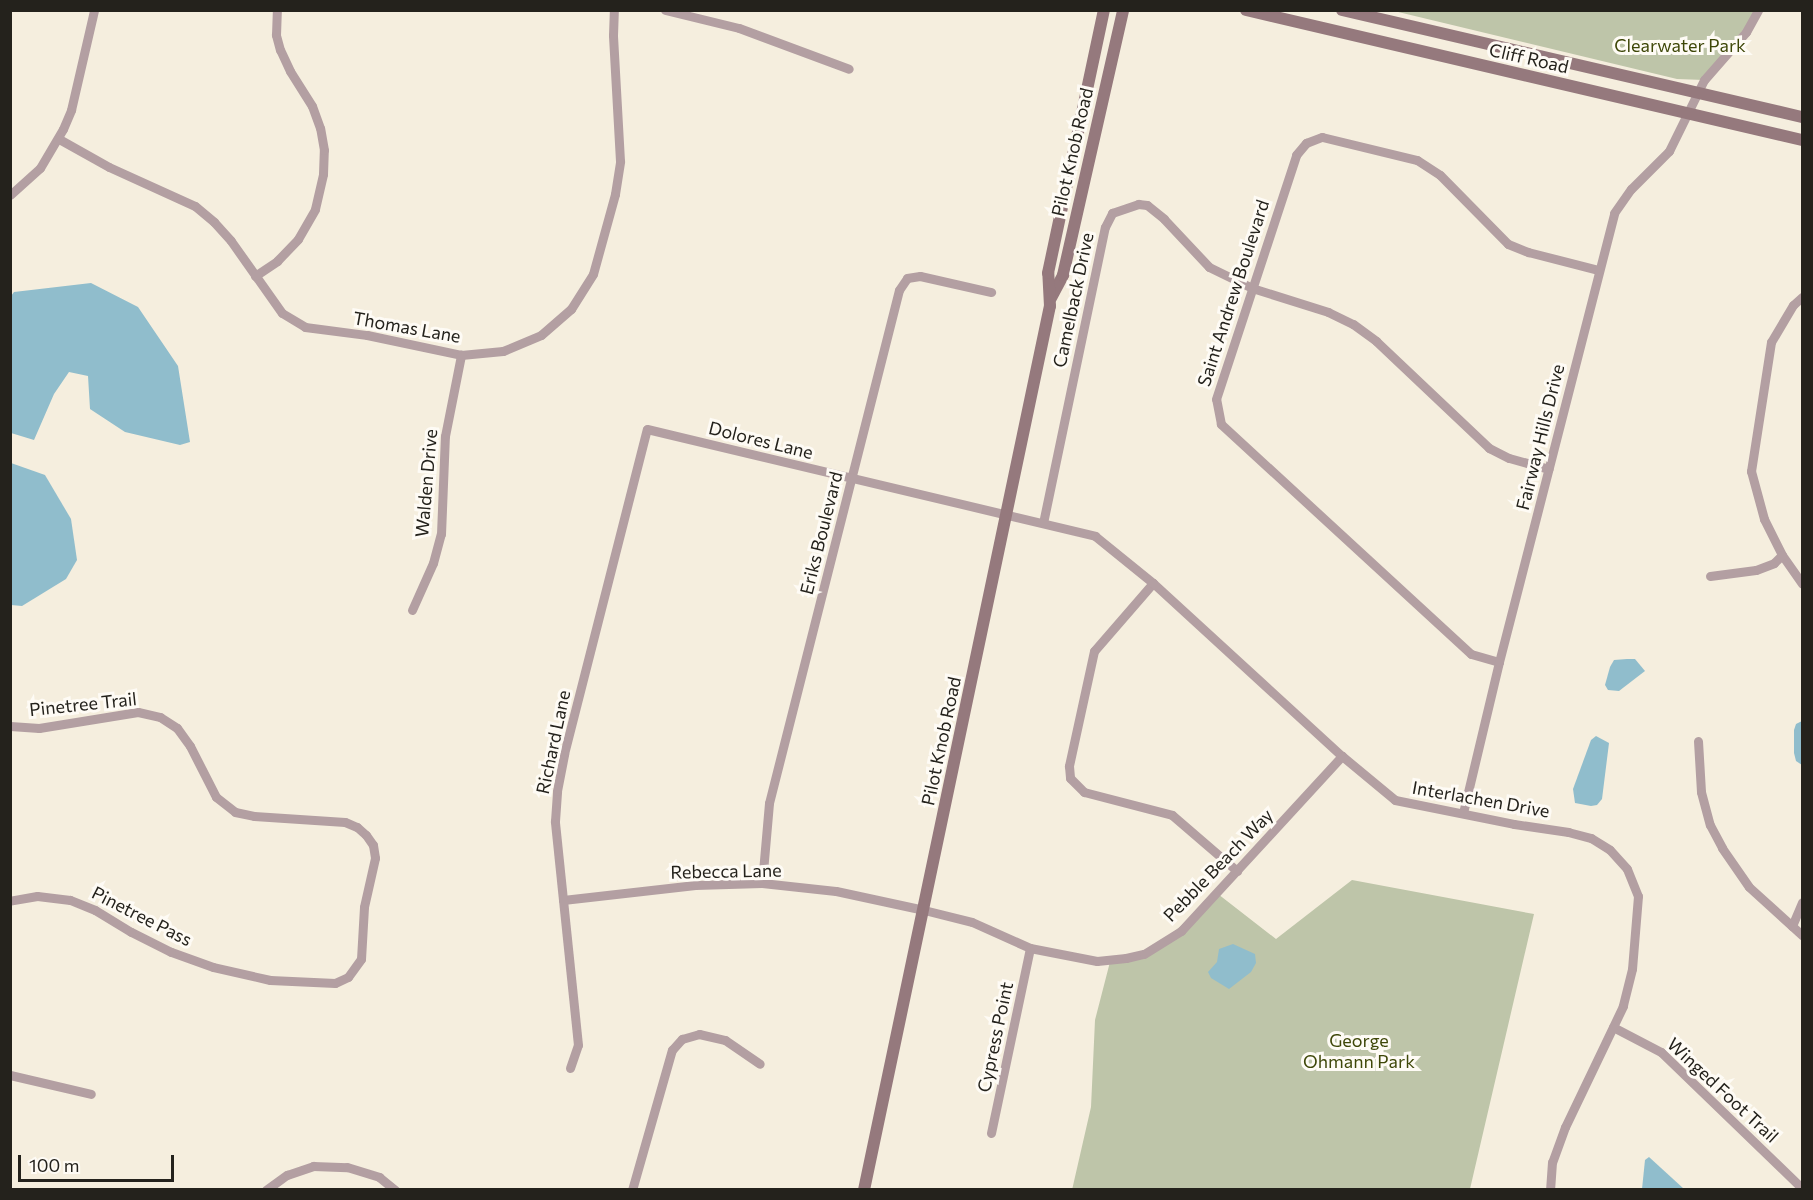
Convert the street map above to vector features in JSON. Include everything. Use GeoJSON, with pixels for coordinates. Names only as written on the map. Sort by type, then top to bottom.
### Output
{"type":"FeatureCollection","features":[{"type":"Feature","properties":{"kind":"main road","name":"Pilot Knob Road"},"geometry":{"type":"LineString","coordinates":[[864,1190],[1007,515],[1050,299],[1048,273],[1104,10]]}},
{"type":"Feature","properties":{"kind":"main road","name":"Pilot Knob Road"},"geometry":{"type":"LineString","coordinates":[[1050,299],[1063,275],[1123,10]]}},
{"type":"Feature","properties":{"kind":"main road","name":"Cliff Road"},"geometry":{"type":"LineString","coordinates":[[1246,10],[1803,140]]}},
{"type":"Feature","properties":{"kind":"main road","name":"Cliff Road"},"geometry":{"type":"LineString","coordinates":[[1342,10],[1803,117]]}},
{"type":"Feature","properties":{"kind":"street"},"geometry":{"type":"LineString","coordinates":[[10,195],[40,168],[59,139],[71,110],[94,10]]}},
{"type":"Feature","properties":{"kind":"street"},"geometry":{"type":"LineString","coordinates":[[255,276],[278,261],[298,239],[315,209],[323,174],[324,150],[320,128],[312,106],[282,57],[276,35],[277,10]]}},
{"type":"Feature","properties":{"kind":"street","name":"Thomas Lane"},"geometry":{"type":"LineString","coordinates":[[59,139],[109,167],[195,207],[223,231],[282,313],[305,327],[367,334],[461,355],[503,351],[541,334],[571,309],[593,274],[615,194],[620,162],[613,35],[614,10]]}},
{"type":"Feature","properties":{"kind":"street"},"geometry":{"type":"LineString","coordinates":[[665,10],[739,28],[849,69]]}},
{"type":"Feature","properties":{"kind":"street","name":"Fairway Hills Drive"},"geometry":{"type":"LineString","coordinates":[[1463,813],[1499,662],[1614,213],[1631,189],[1669,151],[1710,72],[1746,32],[1758,10]]}},
{"type":"Feature","properties":{"kind":"street","name":"Saint Andrew Boulevard"},"geometry":{"type":"LineString","coordinates":[[1499,662],[1471,654],[1221,424],[1216,399],[1296,155],[1306,143],[1322,137],[1417,160],[1440,176],[1508,244],[1527,252],[1598,270]]}},
{"type":"Feature","properties":{"kind":"street","name":"Camelback Drive"},"geometry":{"type":"LineString","coordinates":[[1043,523],[1105,228],[1112,213],[1127,206],[1147,205],[1164,219],[1209,267],[1252,288],[1328,312],[1353,324],[1376,341],[1489,448],[1509,458],[1549,469]]}},
{"type":"Feature","properties":{"kind":"street","name":"Eriks Boulevard"},"geometry":{"type":"LineString","coordinates":[[762,883],[769,803],[899,290],[907,278],[920,276],[991,292]]}},
{"type":"Feature","properties":{"kind":"street"},"geometry":{"type":"LineString","coordinates":[[1803,297],[1794,305],[1771,342],[1751,471],[1764,519],[1782,555],[1803,584]]}},
{"type":"Feature","properties":{"kind":"street","name":"Walden Drive"},"geometry":{"type":"LineString","coordinates":[[412,610],[433,563],[441,534],[445,436],[461,355]]}},
{"type":"Feature","properties":{"kind":"street","name":"Dolores Lane"},"geometry":{"type":"LineString","coordinates":[[647,429],[1007,515]]}},
{"type":"Feature","properties":{"kind":"street","name":"Richard Lane"},"geometry":{"type":"LineString","coordinates":[[570,1068],[578,1045],[555,821],[557,790],[564,754],[647,429]]}},
{"type":"Feature","properties":{"kind":"street","name":"Interlachen Drive"},"geometry":{"type":"LineString","coordinates":[[1007,515],[1095,536],[1153,583],[1342,756],[1395,800],[1591,838],[1610,850],[1627,869],[1638,896],[1632,969],[1623,1006],[1552,1162],[1550,1190]]}},
{"type":"Feature","properties":{"kind":"street"},"geometry":{"type":"LineString","coordinates":[[1710,576],[1756,570],[1774,563],[1782,555]]}},
{"type":"Feature","properties":{"kind":"street"},"geometry":{"type":"LineString","coordinates":[[1153,583],[1094,651],[1069,766],[1070,778],[1084,792],[1172,815],[1237,871]]}},
{"type":"Feature","properties":{"kind":"street","name":"Pinetree Trail"},"geometry":{"type":"LineString","coordinates":[[10,726],[39,728],[138,712],[160,717],[177,728],[190,746],[216,797],[235,812],[270,818],[345,822],[360,829],[373,845],[375,858],[364,907],[363,953],[354,972],[342,981],[329,983]]}},
{"type":"Feature","properties":{"kind":"street"},"geometry":{"type":"LineString","coordinates":[[1698,741],[1701,792],[1710,825],[1734,868],[1749,887],[1803,935]]}},
{"type":"Feature","properties":{"kind":"street","name":"Pebble Beach Way"},"geometry":{"type":"LineString","coordinates":[[924,910],[972,922],[1030,948],[1097,961],[1144,954],[1181,931],[1342,756]]}},
{"type":"Feature","properties":{"kind":"street","name":"Rebecca Lane"},"geometry":{"type":"LineString","coordinates":[[563,900],[695,885],[762,883],[836,891],[924,910]]}},
{"type":"Feature","properties":{"kind":"street","name":"Pinetree Pass"},"geometry":{"type":"LineString","coordinates":[[10,901],[37,896],[70,900],[95,910],[153,944],[213,967],[270,980],[329,983]]}},
{"type":"Feature","properties":{"kind":"street"},"geometry":{"type":"LineString","coordinates":[[1792,926],[1803,902]]}},
{"type":"Feature","properties":{"kind":"street"},"geometry":{"type":"LineString","coordinates":[[1792,926],[1803,920]]}},
{"type":"Feature","properties":{"kind":"street","name":"Cypress Point"},"geometry":{"type":"LineString","coordinates":[[991,1133],[1030,948]]}},
{"type":"Feature","properties":{"kind":"street","name":"Winged Foot Trail"},"geometry":{"type":"LineString","coordinates":[[1613,1027],[1661,1052],[1803,1188]]}},
{"type":"Feature","properties":{"kind":"street"},"geometry":{"type":"LineString","coordinates":[[632,1190],[672,1050],[682,1039],[699,1034],[726,1040],[760,1064]]}},
{"type":"Feature","properties":{"kind":"street"},"geometry":{"type":"LineString","coordinates":[[10,1076],[91,1094]]}},
{"type":"Feature","properties":{"kind":"street"},"geometry":{"type":"LineString","coordinates":[[266,1190],[287,1175],[313,1166],[347,1167],[379,1177],[395,1190]]}},
{"type":"Feature","properties":{"kind":"green space","name":"Clearwater Park"},"geometry":{"type":"Polygon","coordinates":[[[1394,11],[1758,11],[1704,80],[1677,79],[1394,11]]]}},
{"type":"Feature","properties":{"kind":"green space","name":"George Ohmann Park"},"geometry":{"type":"Polygon","coordinates":[[[1352,880],[1534,914],[1470,1189],[1072,1190],[1091,1107],[1095,1020],[1111,958],[1154,949],[1218,894],[1276,939],[1352,880]]]}},
{"type":"Feature","properties":{"kind":"water"},"geometry":{"type":"Polygon","coordinates":[[[91,283],[138,307],[178,366],[190,442],[180,445],[125,432],[90,409],[88,376],[69,372],[54,394],[34,440],[11,433],[11,296],[14,292],[91,283]]]}},
{"type":"Feature","properties":{"kind":"water"},"geometry":{"type":"Polygon","coordinates":[[[11,463],[45,475],[71,519],[77,560],[66,579],[22,606],[11,605],[11,463]]]}},
{"type":"Feature","properties":{"kind":"water"},"geometry":{"type":"Polygon","coordinates":[[[1635,659],[1645,671],[1619,691],[1608,690],[1605,685],[1614,660],[1635,659]]]}},
{"type":"Feature","properties":{"kind":"water"},"geometry":{"type":"Polygon","coordinates":[[[1802,721],[1802,765],[1796,761],[1794,753],[1794,730],[1796,724],[1802,721]]]}},
{"type":"Feature","properties":{"kind":"water"},"geometry":{"type":"Polygon","coordinates":[[[1596,736],[1609,743],[1602,799],[1597,805],[1591,806],[1575,803],[1573,789],[1591,740],[1596,736]]]}},
{"type":"Feature","properties":{"kind":"water"},"geometry":{"type":"Polygon","coordinates":[[[1233,944],[1255,954],[1256,963],[1251,972],[1229,989],[1211,978],[1208,972],[1217,962],[1219,949],[1233,944]]]}},
{"type":"Feature","properties":{"kind":"water"},"geometry":{"type":"Polygon","coordinates":[[[1649,1157],[1684,1189],[1642,1189],[1645,1160],[1649,1157]]]}}]}
